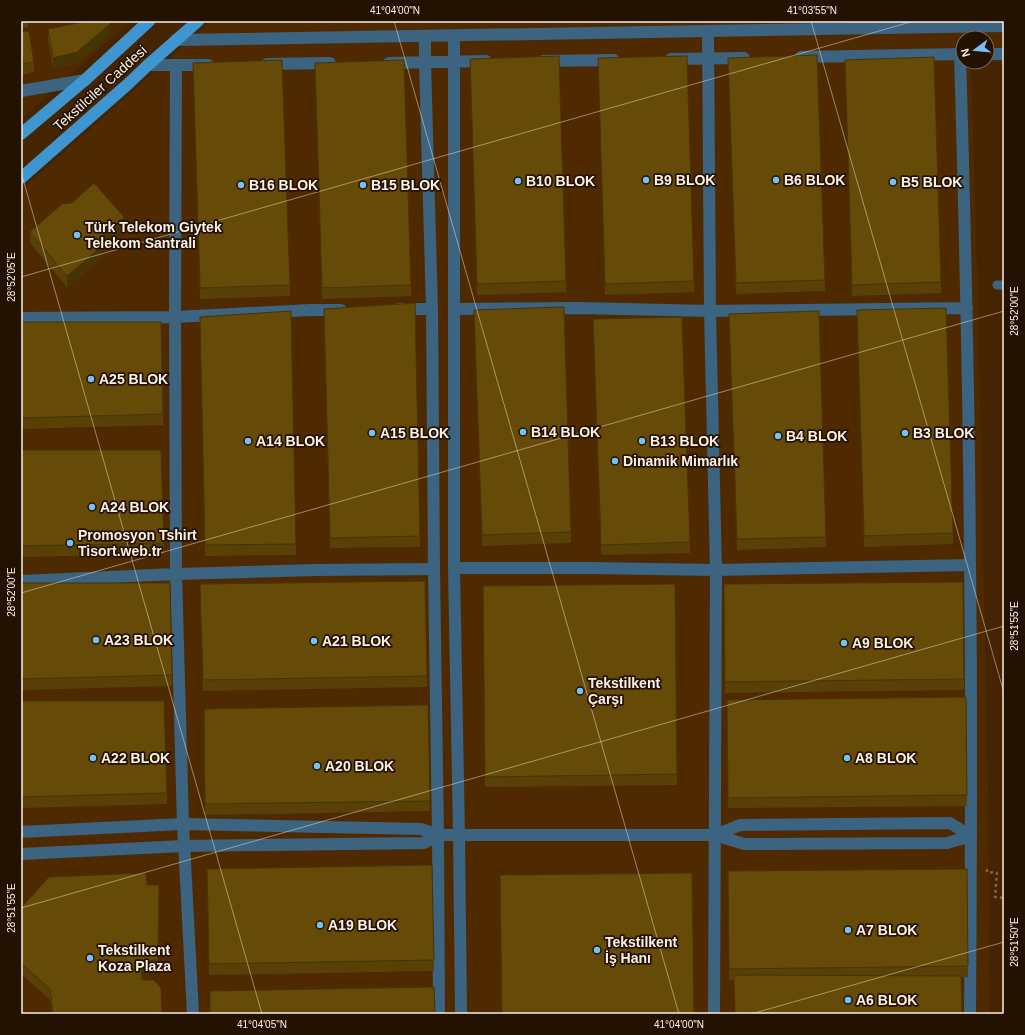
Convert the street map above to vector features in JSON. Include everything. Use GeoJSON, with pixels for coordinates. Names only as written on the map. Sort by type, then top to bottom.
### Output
{"type":"FeatureCollection","features":[{"type":"Feature","properties":{"kind":"main road","name":"Tekstilciler Caddesi"},"geometry":{"type":"LineString","coordinates":[[21,134],[85,80],[149,21]]}},
{"type":"Feature","properties":{"kind":"main road","name":"Tekstilciler Caddesi"},"geometry":{"type":"LineString","coordinates":[[21,178],[198,21]]}},
{"type":"Feature","properties":{"kind":"street"},"geometry":{"type":"LineString","coordinates":[[176,40],[1004,26]]}},
{"type":"Feature","properties":{"kind":"street"},"geometry":{"type":"LineString","coordinates":[[708,31],[710,311],[716,570],[714,1014]]}},
{"type":"Feature","properties":{"kind":"street"},"geometry":{"type":"LineString","coordinates":[[425,36],[432,309],[439,1014]]}},
{"type":"Feature","properties":{"kind":"street"},"geometry":{"type":"LineString","coordinates":[[454,36],[454,568],[461,1014]]}},
{"type":"Feature","properties":{"kind":"street"},"geometry":{"type":"LineString","coordinates":[[787,57],[955,54]]}},
{"type":"Feature","properties":{"kind":"street"},"geometry":{"type":"LineString","coordinates":[[660,59],[756,58]]}},
{"type":"Feature","properties":{"kind":"street"},"geometry":{"type":"LineString","coordinates":[[533,61],[628,59]]}},
{"type":"Feature","properties":{"kind":"street"},"geometry":{"type":"LineString","coordinates":[[378,63],[501,61]]}},
{"type":"Feature","properties":{"kind":"street"},"geometry":{"type":"LineString","coordinates":[[254,64],[339,63]]}},
{"type":"Feature","properties":{"kind":"street"},"geometry":{"type":"LineString","coordinates":[[148,65],[223,64]]}},
{"type":"Feature","properties":{"kind":"street"},"geometry":{"type":"LineString","coordinates":[[176,65],[176,574],[183,824],[193,1014]]}},
{"type":"Feature","properties":{"kind":"street"},"geometry":{"type":"LineString","coordinates":[[962,70],[970,565],[970,1014]]}},
{"type":"Feature","properties":{"kind":"street"},"geometry":{"type":"LineString","coordinates":[[21,91],[85,80]]}},
{"type":"Feature","properties":{"kind":"street"},"geometry":{"type":"LineString","coordinates":[[386,309],[580,308],[710,311],[967,308]]}},
{"type":"Feature","properties":{"kind":"street"},"geometry":{"type":"LineString","coordinates":[[21,318],[175,317],[310,310],[356,310]]}},
{"type":"Feature","properties":{"kind":"street"},"geometry":{"type":"LineString","coordinates":[[21,581],[176,574],[316,570],[591,568],[716,570],[970,565]]}},
{"type":"Feature","properties":{"kind":"street"},"geometry":{"type":"LineString","coordinates":[[715,835],[740,825],[950,823],[971,836]]}},
{"type":"Feature","properties":{"kind":"street"},"geometry":{"type":"LineString","coordinates":[[21,832],[183,824],[421,829],[438,835],[715,835],[744,844],[947,843],[971,836]]}},
{"type":"Feature","properties":{"kind":"street"},"geometry":{"type":"LineString","coordinates":[[21,854],[184,846],[424,843],[438,835]]}},
{"type":"Feature","properties":{"kind":"path"},"geometry":{"type":"LineString","coordinates":[[987,872],[997,873],[995,897],[1004,898]]}},
{"type":"Feature","properties":{"kind":"shaded area"},"geometry":{"type":"Polygon","coordinates":[[[21,21],[131,21],[21,119],[21,21]]]}},
{"type":"Feature","properties":{"kind":"shaded area"},"geometry":{"type":"Polygon","coordinates":[[[212,21],[1004,21],[1004,62],[995,62],[995,30],[955,30],[955,70],[971,70],[978,306],[988,781],[990,1014],[21,1014],[21,191],[212,21]]]}},
{"type":"Feature","properties":{"kind":"building"},"geometry":{"type":"Polygon","coordinates":[[[88,21],[110,21],[110,24],[77,52],[53,58],[48,29],[88,21]]]}},
{"type":"Feature","properties":{"kind":"building"},"geometry":{"type":"Polygon","coordinates":[[[29,31],[34,62],[21,64],[21,32],[29,31]]]}},
{"type":"Feature","properties":{"kind":"building","name":"B6 BLOK"},"geometry":{"type":"Polygon","coordinates":[[[817,55],[825,280],[736,283],[728,58],[817,55]]]}},
{"type":"Feature","properties":{"kind":"building","name":"B10 BLOK"},"geometry":{"type":"Polygon","coordinates":[[[559,56],[566,281],[477,284],[470,59],[559,56]]]}},
{"type":"Feature","properties":{"kind":"building","name":"B9 BLOK"},"geometry":{"type":"Polygon","coordinates":[[[687,56],[694,281],[605,284],[598,58],[687,56]]]}},
{"type":"Feature","properties":{"kind":"building","name":"B5 BLOK"},"geometry":{"type":"Polygon","coordinates":[[[934,57],[941,282],[852,285],[845,60],[934,57]]]}},
{"type":"Feature","properties":{"kind":"building","name":"B16 BLOK"},"geometry":{"type":"Polygon","coordinates":[[[282,60],[290,285],[200,288],[193,63],[282,60]]]}},
{"type":"Feature","properties":{"kind":"building","name":"B15 BLOK"},"geometry":{"type":"Polygon","coordinates":[[[404,60],[411,285],[322,288],[315,63],[404,60]]]}},
{"type":"Feature","properties":{"kind":"building","name":"Türk Telekom Giytek Telekom Santrali"},"geometry":{"type":"Polygon","coordinates":[[[94,183],[124,217],[101,237],[101,247],[67,276],[30,232],[62,204],[72,203],[94,183]]]}},
{"type":"Feature","properties":{"kind":"building","name":"A15 BLOK"},"geometry":{"type":"Polygon","coordinates":[[[415,303],[420,536],[330,538],[324,309],[415,303]]]}},
{"type":"Feature","properties":{"kind":"building","name":"B14 BLOK"},"geometry":{"type":"Polygon","coordinates":[[[564,307],[571,532],[482,535],[474,310],[564,307]]]}},
{"type":"Feature","properties":{"kind":"building","name":"B3 BLOK"},"geometry":{"type":"Polygon","coordinates":[[[946,308],[953,533],[864,536],[857,310],[946,308]]]}},
{"type":"Feature","properties":{"kind":"building","name":"A14 BLOK"},"geometry":{"type":"Polygon","coordinates":[[[291,311],[296,544],[205,545],[200,317],[291,311]]]}},
{"type":"Feature","properties":{"kind":"building","name":"B4 BLOK"},"geometry":{"type":"Polygon","coordinates":[[[819,311],[826,537],[737,539],[729,314],[819,311]]]}},
{"type":"Feature","properties":{"kind":"building","name":"B13 BLOK"},"geometry":{"type":"Polygon","coordinates":[[[682,317],[690,542],[601,545],[593,319],[682,317]]]}},
{"type":"Feature","properties":{"kind":"building","name":"A25 BLOK"},"geometry":{"type":"Polygon","coordinates":[[[21,322],[161,322],[163,414],[21,418],[21,322]]]}},
{"type":"Feature","properties":{"kind":"building","name":"A24 BLOK"},"geometry":{"type":"Polygon","coordinates":[[[21,450],[161,450],[164,543],[21,546],[21,450]]]}},
{"type":"Feature","properties":{"kind":"building","name":"A21 BLOK"},"geometry":{"type":"Polygon","coordinates":[[[425,581],[427,676],[203,680],[200,584],[425,581]]]}},
{"type":"Feature","properties":{"kind":"building","name":"A9 BLOK"},"geometry":{"type":"Polygon","coordinates":[[[963,582],[964,679],[725,682],[724,584],[963,582]]]}},
{"type":"Feature","properties":{"kind":"building","name":"A23 BLOK"},"geometry":{"type":"Polygon","coordinates":[[[21,583],[170,583],[172,675],[21,679],[21,583]]]}},
{"type":"Feature","properties":{"kind":"building","name":"Tekstilkent Çarşı"},"geometry":{"type":"Polygon","coordinates":[[[675,584],[677,774],[485,777],[483,586],[675,584]]]}},
{"type":"Feature","properties":{"kind":"building","name":"A8 BLOK"},"geometry":{"type":"Polygon","coordinates":[[[966,697],[967,795],[728,798],[727,700],[966,697]]]}},
{"type":"Feature","properties":{"kind":"building","name":"A22 BLOK"},"geometry":{"type":"Polygon","coordinates":[[[21,701],[164,701],[167,793],[21,797],[21,701]]]}},
{"type":"Feature","properties":{"kind":"building","name":"A20 BLOK"},"geometry":{"type":"Polygon","coordinates":[[[428,705],[430,801],[205,804],[204,709],[428,705]]]}},
{"type":"Feature","properties":{"kind":"building","name":"A19 BLOK"},"geometry":{"type":"Polygon","coordinates":[[[432,865],[434,960],[209,964],[207,869],[432,865]]]}},
{"type":"Feature","properties":{"kind":"building","name":"A7 BLOK"},"geometry":{"type":"Polygon","coordinates":[[[967,869],[968,966],[729,969],[728,871],[967,869]]]}},
{"type":"Feature","properties":{"kind":"building","name":"Tekstilkent Koza Plaza"},"geometry":{"type":"Polygon","coordinates":[[[146,873],[147,885],[159,885],[158,960],[152,960],[141,970],[142,980],[154,980],[161,988],[162,1014],[53,1014],[50,989],[21,963],[21,908],[49,877],[146,873]]]}},
{"type":"Feature","properties":{"kind":"building","name":"Tekstilkent İş Hanı"},"geometry":{"type":"Polygon","coordinates":[[[692,873],[694,1014],[502,1014],[500,875],[692,873]]]}},
{"type":"Feature","properties":{"kind":"building","name":"A6 BLOK"},"geometry":{"type":"Polygon","coordinates":[[[734,975],[961,976],[962,1014],[735,1014],[734,975]]]}},
{"type":"Feature","properties":{"kind":"building"},"geometry":{"type":"Polygon","coordinates":[[[434,987],[435,1014],[210,1014],[210,991],[434,987]]]}},
{"type":"Feature","properties":{"kind":"place","name":"B9 BLOK"},"geometry":{"type":"Point","coordinates":[646,180]}},
{"type":"Feature","properties":{"kind":"place","name":"B6 BLOK"},"geometry":{"type":"Point","coordinates":[776,180]}},
{"type":"Feature","properties":{"kind":"place","name":"B10 BLOK"},"geometry":{"type":"Point","coordinates":[518,181]}},
{"type":"Feature","properties":{"kind":"place","name":"B5 BLOK"},"geometry":{"type":"Point","coordinates":[893,182]}},
{"type":"Feature","properties":{"kind":"place","name":"B16 BLOK"},"geometry":{"type":"Point","coordinates":[241,185]}},
{"type":"Feature","properties":{"kind":"place","name":"B15 BLOK"},"geometry":{"type":"Point","coordinates":[363,185]}},
{"type":"Feature","properties":{"kind":"place","name":"Türk Telekom Giytek Telekom Santrali"},"geometry":{"type":"Point","coordinates":[77,235]}},
{"type":"Feature","properties":{"kind":"place","name":"A25 BLOK"},"geometry":{"type":"Point","coordinates":[91,379]}},
{"type":"Feature","properties":{"kind":"place","name":"B14 BLOK"},"geometry":{"type":"Point","coordinates":[523,432]}},
{"type":"Feature","properties":{"kind":"place","name":"A15 BLOK"},"geometry":{"type":"Point","coordinates":[372,433]}},
{"type":"Feature","properties":{"kind":"place","name":"B3 BLOK"},"geometry":{"type":"Point","coordinates":[905,433]}},
{"type":"Feature","properties":{"kind":"place","name":"B4 BLOK"},"geometry":{"type":"Point","coordinates":[778,436]}},
{"type":"Feature","properties":{"kind":"place","name":"A14 BLOK"},"geometry":{"type":"Point","coordinates":[248,441]}},
{"type":"Feature","properties":{"kind":"place","name":"B13 BLOK"},"geometry":{"type":"Point","coordinates":[642,441]}},
{"type":"Feature","properties":{"kind":"place","name":"Dinamik Mimarlık"},"geometry":{"type":"Point","coordinates":[615,461]}},
{"type":"Feature","properties":{"kind":"place","name":"A24 BLOK"},"geometry":{"type":"Point","coordinates":[92,507]}},
{"type":"Feature","properties":{"kind":"place","name":"Promosyon Tshirt Tisort.web.tr"},"geometry":{"type":"Point","coordinates":[70,543]}},
{"type":"Feature","properties":{"kind":"place","name":"A23 BLOK"},"geometry":{"type":"Point","coordinates":[96,640]}},
{"type":"Feature","properties":{"kind":"place","name":"A21 BLOK"},"geometry":{"type":"Point","coordinates":[314,641]}},
{"type":"Feature","properties":{"kind":"place","name":"A9 BLOK"},"geometry":{"type":"Point","coordinates":[844,643]}},
{"type":"Feature","properties":{"kind":"place","name":"Tekstilkent Çarşı"},"geometry":{"type":"Point","coordinates":[580,691]}},
{"type":"Feature","properties":{"kind":"place","name":"A22 BLOK"},"geometry":{"type":"Point","coordinates":[93,758]}},
{"type":"Feature","properties":{"kind":"place","name":"A8 BLOK"},"geometry":{"type":"Point","coordinates":[847,758]}},
{"type":"Feature","properties":{"kind":"place","name":"A20 BLOK"},"geometry":{"type":"Point","coordinates":[317,766]}},
{"type":"Feature","properties":{"kind":"place","name":"A19 BLOK"},"geometry":{"type":"Point","coordinates":[320,925]}},
{"type":"Feature","properties":{"kind":"place","name":"A7 BLOK"},"geometry":{"type":"Point","coordinates":[848,930]}},
{"type":"Feature","properties":{"kind":"place","name":"Tekstilkent İş Hanı"},"geometry":{"type":"Point","coordinates":[597,950]}},
{"type":"Feature","properties":{"kind":"place","name":"Tekstilkent Koza Plaza"},"geometry":{"type":"Point","coordinates":[90,958]}},
{"type":"Feature","properties":{"kind":"place","name":"A6 BLOK"},"geometry":{"type":"Point","coordinates":[848,1000]}}]}
